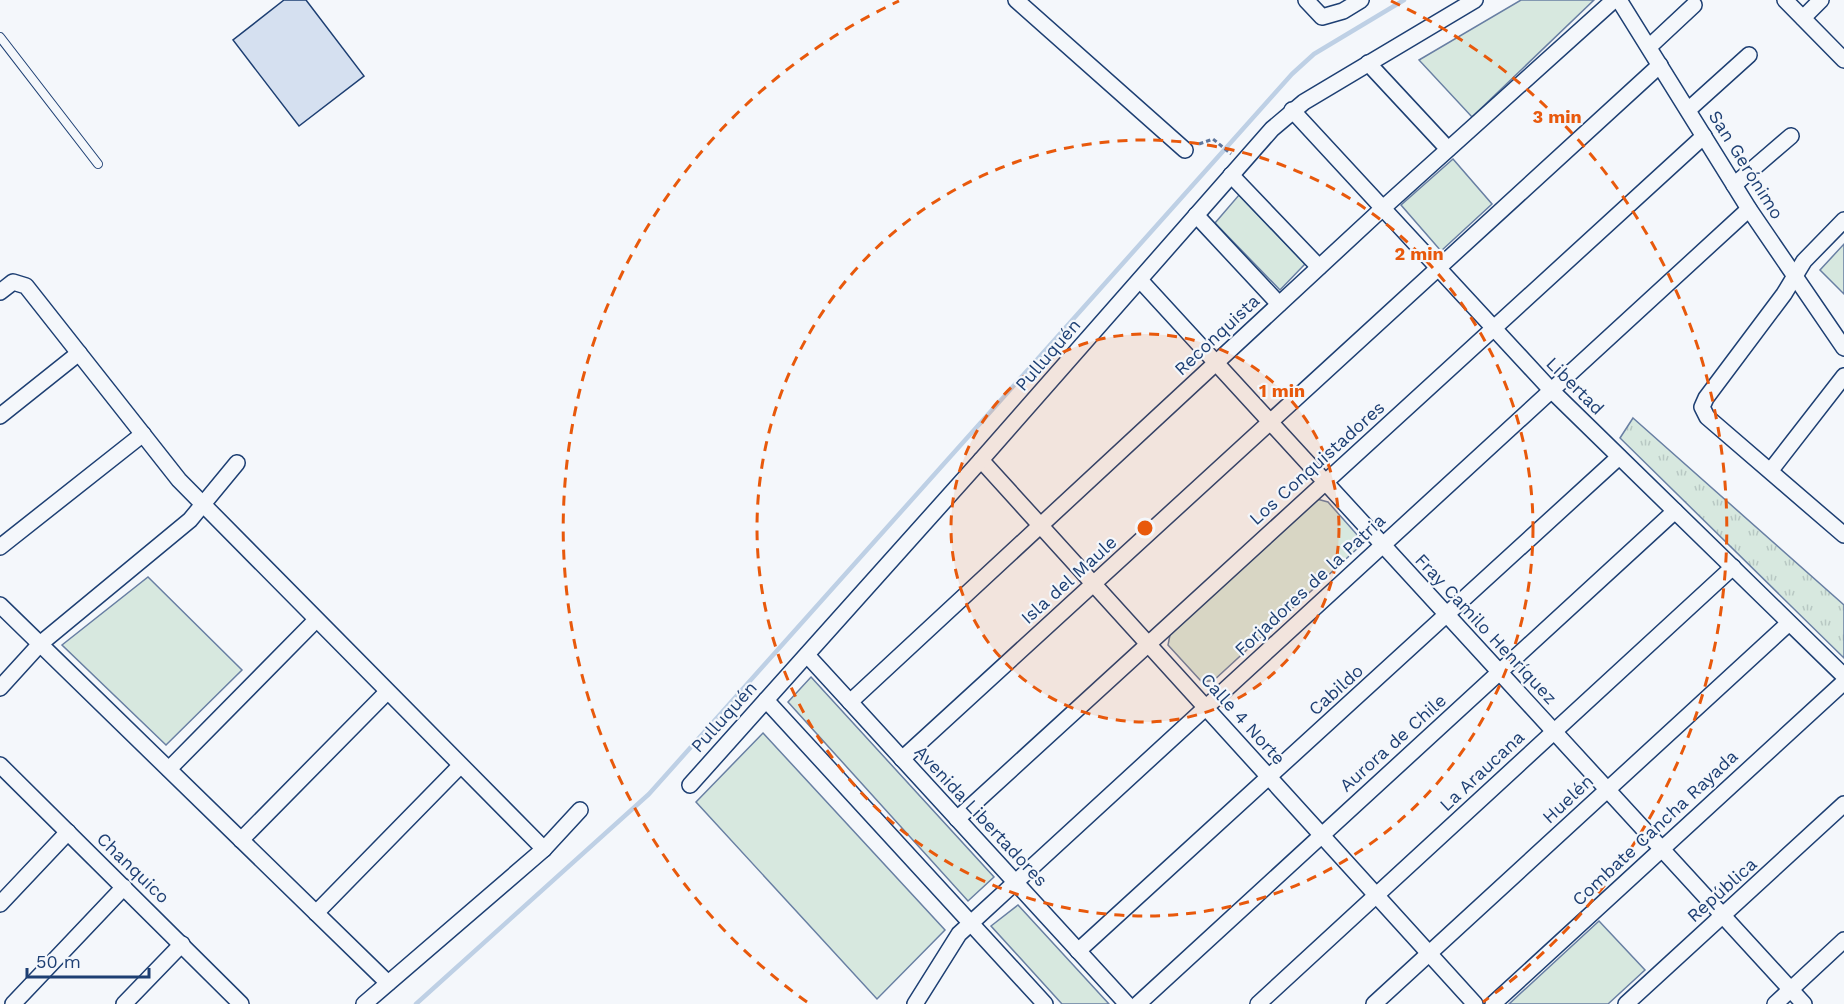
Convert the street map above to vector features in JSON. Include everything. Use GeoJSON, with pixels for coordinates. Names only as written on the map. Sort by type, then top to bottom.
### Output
{"type":"FeatureCollection","features":[{"type":"Feature","properties":{"kind":"street"},"geometry":{"type":"LineString","coordinates":[[1016,0],[1185,150]]}},
{"type":"Feature","properties":{"kind":"street"},"geometry":{"type":"LineString","coordinates":[[1306,0],[1322,17],[1329,17],[1361,0]]}},
{"type":"Feature","properties":{"kind":"street","name":"Pulluquén"},"geometry":{"type":"LineString","coordinates":[[690,785],[981,460],[1231,175],[1293,110],[1475,0]]}},
{"type":"Feature","properties":{"kind":"street","name":"Reconquista"},"geometry":{"type":"LineString","coordinates":[[850,702],[1383,208],[1614,0]]}},
{"type":"Feature","properties":{"kind":"street","name":"San Gerónimo"},"geometry":{"type":"LineString","coordinates":[[1619,0],[1749,209],[1843,343]]}},
{"type":"Feature","properties":{"kind":"street"},"geometry":{"type":"LineString","coordinates":[[1785,0],[1844,60]]}},
{"type":"Feature","properties":{"kind":"street"},"geometry":{"type":"LineString","coordinates":[[1803,18],[1821,0]]}},
{"type":"Feature","properties":{"kind":"street"},"geometry":{"type":"LineString","coordinates":[[1648,47],[1694,5]]}},
{"type":"Feature","properties":{"kind":"street"},"geometry":{"type":"LineString","coordinates":[[1688,110],[1749,55]]}},
{"type":"Feature","properties":{"kind":"street"},"geometry":{"type":"LineString","coordinates":[[1368,63],[1448,149]]}},
{"type":"Feature","properties":{"kind":"street","name":"Isla del Maule"},"geometry":{"type":"LineString","coordinates":[[902,759],[1660,65]]}},
{"type":"Feature","properties":{"kind":"street","name":"Libertad"},"geometry":{"type":"LineString","coordinates":[[1293,110],[1551,390],[1844,676]]}},
{"type":"Feature","properties":{"kind":"street","name":"Los Conquistadores"},"geometry":{"type":"LineString","coordinates":[[957,819],[1704,136]]}},
{"type":"Feature","properties":{"kind":"street"},"geometry":{"type":"LineString","coordinates":[[1734,185],[1791,136]]}},
{"type":"Feature","properties":{"kind":"street"},"geometry":{"type":"LineString","coordinates":[[1231,175],[1319,267]]}},
{"type":"Feature","properties":{"kind":"street","name":"Forjadores de la Patria"},"geometry":{"type":"LineString","coordinates":[[920,1002],[960,934],[971,923],[1749,209]]}},
{"type":"Feature","properties":{"kind":"street"},"geometry":{"type":"LineString","coordinates":[[1196,215],[1279,304]]}},
{"type":"Feature","properties":{"kind":"street"},"geometry":{"type":"LineString","coordinates":[[1844,220],[1804,261],[1706,398],[1702,407],[1707,417],[1844,535]]}},
{"type":"Feature","properties":{"kind":"street","name":"Fray Camilo Henríquez"},"geometry":{"type":"LineString","coordinates":[[1140,280],[1804,1004]]}},
{"type":"Feature","properties":{"kind":"street"},"geometry":{"type":"LineString","coordinates":[[0,292],[13,282],[26,286],[179,480],[459,766],[544,849]]}},
{"type":"Feature","properties":{"kind":"street"},"geometry":{"type":"LineString","coordinates":[[0,416],[79,353]]}},
{"type":"Feature","properties":{"kind":"street"},"geometry":{"type":"LineString","coordinates":[[1771,470],[1844,376]]}},
{"type":"Feature","properties":{"kind":"street"},"geometry":{"type":"LineString","coordinates":[[0,547],[143,434]]}},
{"type":"Feature","properties":{"kind":"street","name":"Cabildo"},"geometry":{"type":"LineString","coordinates":[[1078,951],[1619,457]]}},
{"type":"Feature","properties":{"kind":"street","name":"Calle 4 Norte"},"geometry":{"type":"LineString","coordinates":[[981,460],[1475,1004]]}},
{"type":"Feature","properties":{"kind":"street"},"geometry":{"type":"LineString","coordinates":[[0,688],[40,644],[204,506],[237,463]]}},
{"type":"Feature","properties":{"kind":"street","name":"Aurora de Chile"},"geometry":{"type":"LineString","coordinates":[[1138,1004],[1675,511]]}},
{"type":"Feature","properties":{"kind":"street","name":"La Araucana"},"geometry":{"type":"LineString","coordinates":[[1258,1004],[1732,567]]}},
{"type":"Feature","properties":{"kind":"street"},"geometry":{"type":"LineString","coordinates":[[0,605],[388,983]]}},
{"type":"Feature","properties":{"kind":"street"},"geometry":{"type":"LineString","coordinates":[[169,770],[316,620]]}},
{"type":"Feature","properties":{"kind":"street","name":"Huelén"},"geometry":{"type":"LineString","coordinates":[[1374,1004],[1789,623]]}},
{"type":"Feature","properties":{"kind":"street","name":"Avenida Libertadores"},"geometry":{"type":"LineString","coordinates":[[807,655],[1127,1004]]}},
{"type":"Feature","properties":{"kind":"street","name":"Combate Cancha Rayada"},"geometry":{"type":"LineString","coordinates":[[1492,1004],[1844,682]]}},
{"type":"Feature","properties":{"kind":"street"},"geometry":{"type":"LineString","coordinates":[[241,840],[387,692]]}},
{"type":"Feature","properties":{"kind":"street"},"geometry":{"type":"LineString","coordinates":[[766,700],[1045,1004]]}},
{"type":"Feature","properties":{"kind":"street"},"geometry":{"type":"LineString","coordinates":[[316,913],[459,766]]}},
{"type":"Feature","properties":{"kind":"street","name":"Chanquico"},"geometry":{"type":"LineString","coordinates":[[2,773],[68,832],[182,944],[237,1002]]}},
{"type":"Feature","properties":{"kind":"street","name":"República"},"geometry":{"type":"LineString","coordinates":[[1626,1004],[1844,804]]}},
{"type":"Feature","properties":{"kind":"street"},"geometry":{"type":"LineString","coordinates":[[364,1004],[544,849],[580,810]]}},
{"type":"Feature","properties":{"kind":"street"},"geometry":{"type":"LineString","coordinates":[[0,904],[68,832]]}},
{"type":"Feature","properties":{"kind":"street"},"geometry":{"type":"LineString","coordinates":[[13,1004],[124,887]]}},
{"type":"Feature","properties":{"kind":"street"},"geometry":{"type":"LineString","coordinates":[[1775,1004],[1844,940]]}},
{"type":"Feature","properties":{"kind":"street"},"geometry":{"type":"LineString","coordinates":[[124,1004],[182,944]]}},
{"type":"Feature","properties":{"kind":"lane"},"geometry":{"type":"LineString","coordinates":[[0,37],[98,164]]}},
{"type":"Feature","properties":{"kind":"path"},"geometry":{"type":"LineString","coordinates":[[1213,139],[1227,151]]}},
{"type":"Feature","properties":{"kind":"green space"},"geometry":{"type":"Polygon","coordinates":[[[1521,0],[1594,0],[1472,117],[1419,60],[1521,0]]]}},
{"type":"Feature","properties":{"kind":"green space"},"geometry":{"type":"Polygon","coordinates":[[[1453,159],[1492,204],[1441,251],[1401,205],[1453,159]]]}},
{"type":"Feature","properties":{"kind":"green space"},"geometry":{"type":"Polygon","coordinates":[[[1239,195],[1305,264],[1280,290],[1215,223],[1239,195]]]}},
{"type":"Feature","properties":{"kind":"green space"},"geometry":{"type":"Polygon","coordinates":[[[1844,244],[1844,294],[1820,270],[1844,244]]]}},
{"type":"Feature","properties":{"kind":"green space"},"geometry":{"type":"Polygon","coordinates":[[[1633,418],[1844,605],[1844,658],[1620,438],[1633,418]]]}},
{"type":"Feature","properties":{"kind":"green space"},"geometry":{"type":"Polygon","coordinates":[[[1313,498],[1328,502],[1360,538],[1359,547],[1213,681],[1201,681],[1168,645],[1170,635],[1313,498]]]}},
{"type":"Feature","properties":{"kind":"green space"},"geometry":{"type":"Polygon","coordinates":[[[148,577],[242,670],[166,745],[62,645],[148,577]]]}},
{"type":"Feature","properties":{"kind":"green space"},"geometry":{"type":"Polygon","coordinates":[[[811,677],[994,877],[968,901],[788,702],[811,677]]]}},
{"type":"Feature","properties":{"kind":"green space"},"geometry":{"type":"Polygon","coordinates":[[[763,733],[945,930],[877,999],[696,802],[763,733]]]}},
{"type":"Feature","properties":{"kind":"green space"},"geometry":{"type":"Polygon","coordinates":[[[1018,905],[1109,1004],[1062,1004],[991,926],[1018,905]]]}},
{"type":"Feature","properties":{"kind":"green space"},"geometry":{"type":"Polygon","coordinates":[[[1599,921],[1645,970],[1608,1004],[1509,1004],[1599,921]]]}},
{"type":"Feature","properties":{"kind":"building"},"geometry":{"type":"Polygon","coordinates":[[[284,0],[306,0],[364,76],[299,126],[233,40],[284,0]]]}},
{"type":"Feature","properties":{"kind":"waterway"},"geometry":{"type":"LineString","coordinates":[[416,1004],[649,794],[1292,74],[1314,54],[1404,0]]}}]}
